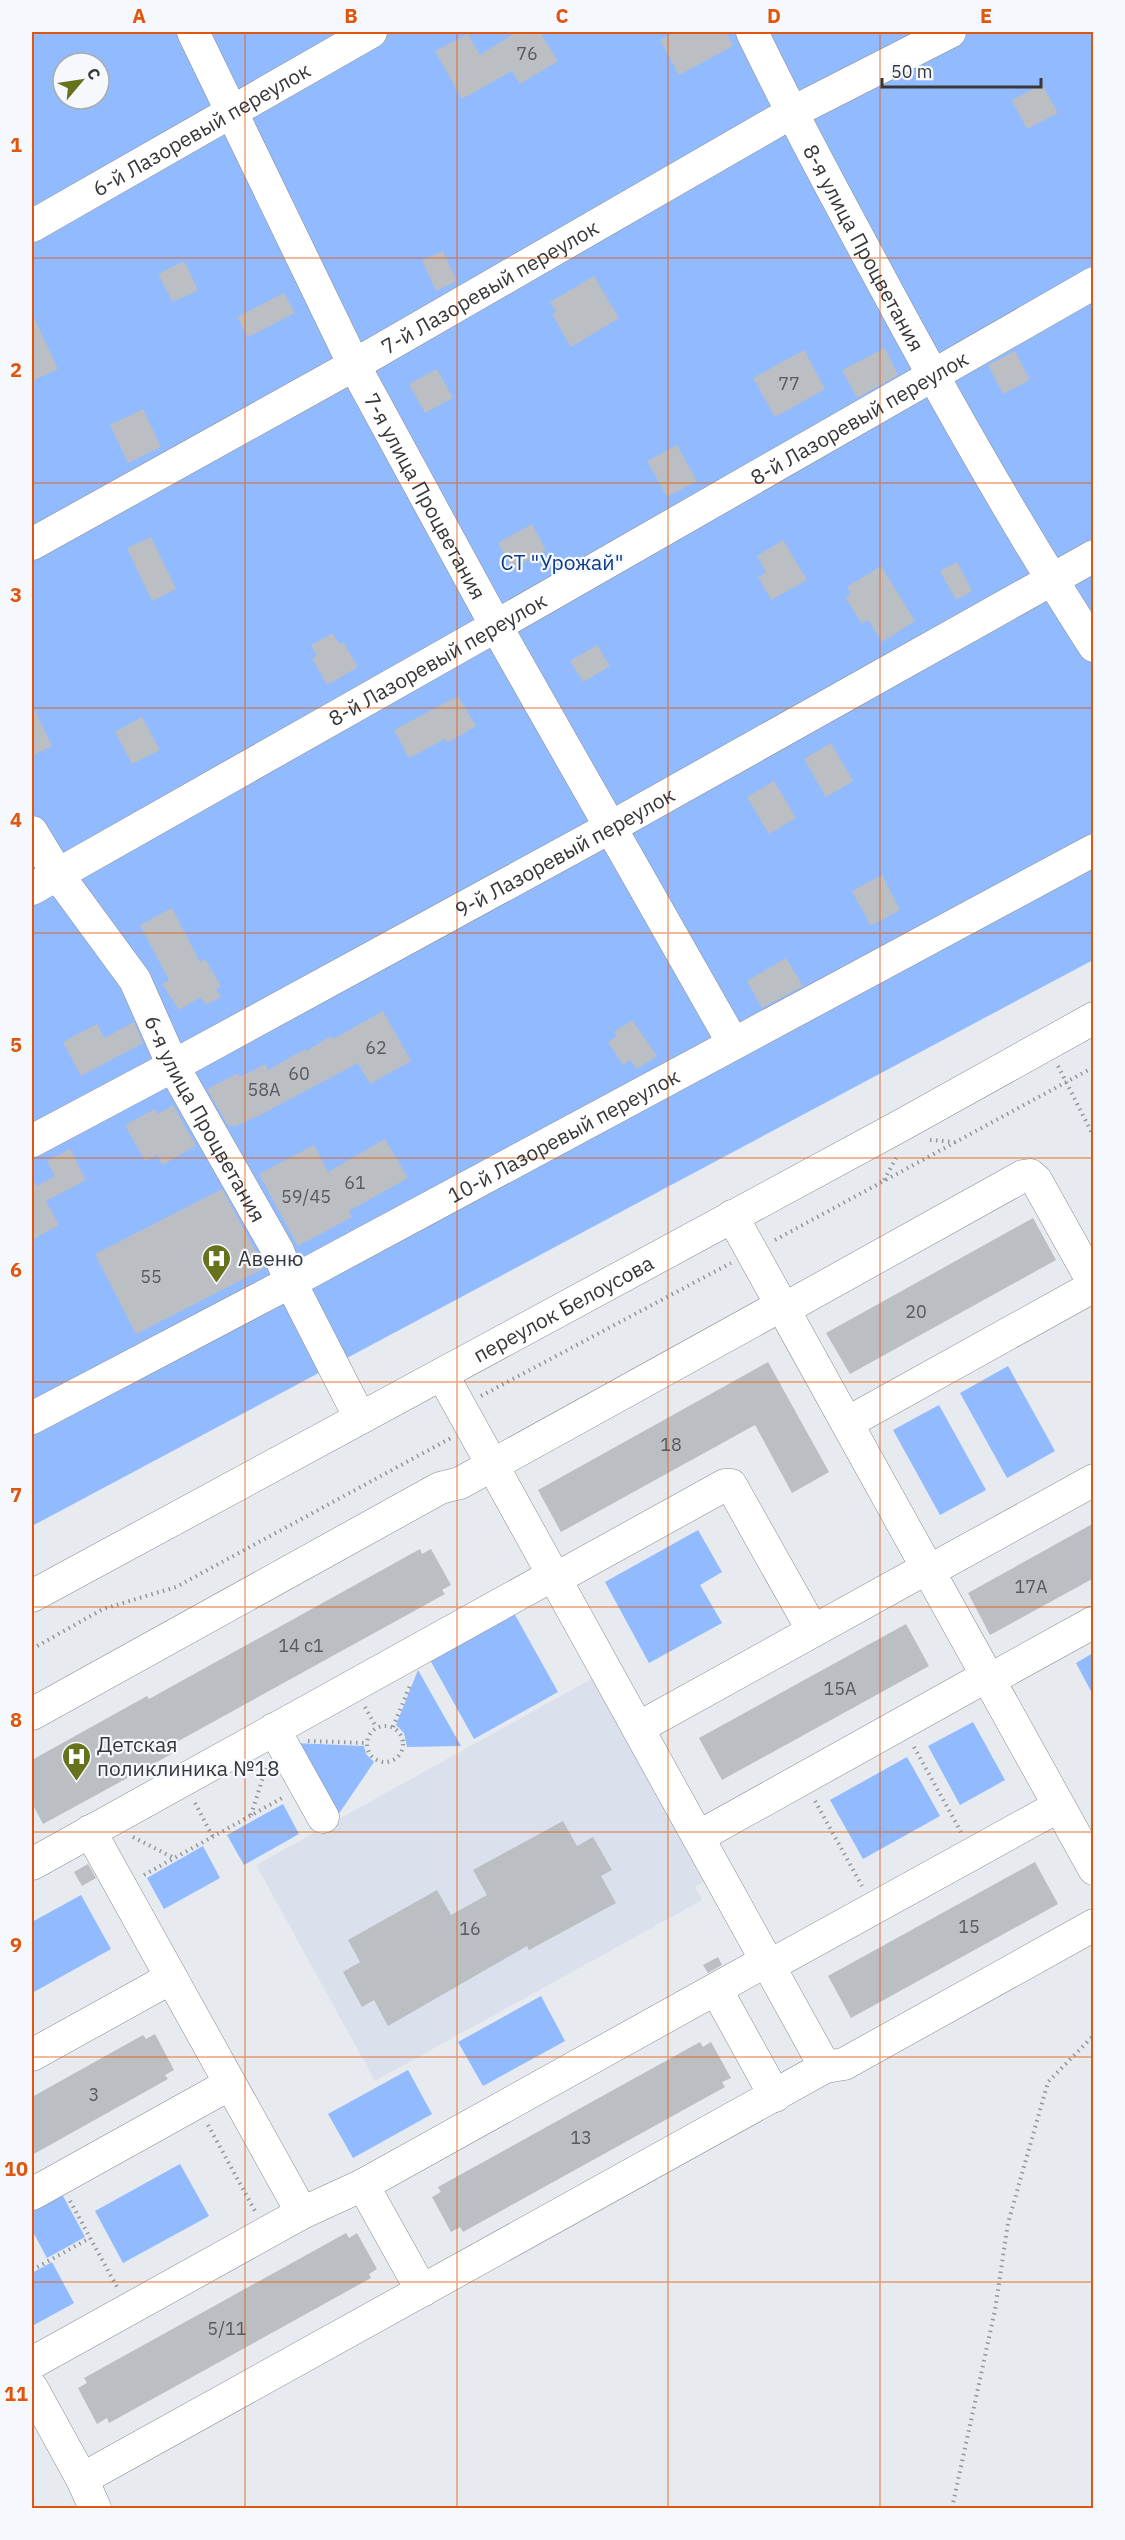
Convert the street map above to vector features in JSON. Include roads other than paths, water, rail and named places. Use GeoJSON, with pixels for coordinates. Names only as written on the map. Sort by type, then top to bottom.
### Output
{"type":"FeatureCollection","features":[{"type":"Feature","properties":{"kind":"street","name":"7-я улица Процветания"},"geometry":{"type":"LineString","coordinates":[[193,32],[354,365],[496,627],[733,1043]]}},
{"type":"Feature","properties":{"kind":"street","name":"6-й Лазоревый переулок"},"geometry":{"type":"LineString","coordinates":[[32,226],[371,32]]}},
{"type":"Feature","properties":{"kind":"street","name":"8-я улица Процветания"},"geometry":{"type":"LineString","coordinates":[[752,32],[791,113],[933,375],[1052,581],[1094,646]]}},
{"type":"Feature","properties":{"kind":"street","name":"7-й Лазоревый переулок"},"geometry":{"type":"LineString","coordinates":[[32,543],[354,365],[791,113],[950,32]]}},
{"type":"Feature","properties":{"kind":"street","name":"8-й Лазоревый переулок"},"geometry":{"type":"LineString","coordinates":[[45,882],[496,627],[1094,283]]}},
{"type":"Feature","properties":{"kind":"street","name":"9-й Лазоревый переулок"},"geometry":{"type":"LineString","coordinates":[[32,1141],[611,827],[1094,556]]}},
{"type":"Feature","properties":{"kind":"street","name":"6-я улица Процветания"},"geometry":{"type":"LineString","coordinates":[[32,832],[45,882],[135,980],[173,1066],[278,1251],[290,1281],[360,1418]]}},
{"type":"Feature","properties":{"kind":"street","name":"10-й Лазоревый переулок"},"geometry":{"type":"LineString","coordinates":[[32,1418],[1094,850]]}},
{"type":"Feature","properties":{"kind":"street","name":"переулок Белоусова"},"geometry":{"type":"LineString","coordinates":[[32,1596],[900,1126],[1094,1018]]}},
{"type":"Feature","properties":{"kind":"street"},"geometry":{"type":"LineString","coordinates":[[32,1714],[440,1488],[460,1483],[1023,1176],[1030,1175],[1036,1180],[1094,1285],[847,1423]]}},
{"type":"Feature","properties":{"kind":"street"},"geometry":{"type":"LineString","coordinates":[[732,1216],[1094,1869]]}},
{"type":"Feature","properties":{"kind":"street"},"geometry":{"type":"LineString","coordinates":[[441,1374],[825,2067]]}},
{"type":"Feature","properties":{"kind":"street"},"geometry":{"type":"LineString","coordinates":[[638,1728],[1094,1480]]}},
{"type":"Feature","properties":{"kind":"street"},"geometry":{"type":"LineString","coordinates":[[32,1864],[182,1780],[277,1733],[410,1654],[725,1485],[731,1485],[813,1631]]}},
{"type":"Feature","properties":{"kind":"street"},"geometry":{"type":"LineString","coordinates":[[698,1837],[901,1724],[1094,1622]]}},
{"type":"Feature","properties":{"kind":"street"},"geometry":{"type":"LineString","coordinates":[[277,1733],[323,1817]]}},
{"type":"Feature","properties":{"kind":"street"},"geometry":{"type":"LineString","coordinates":[[32,2363],[302,2213],[363,2185],[716,1989],[768,1964],[1059,1806]]}},
{"type":"Feature","properties":{"kind":"street"},"geometry":{"type":"LineString","coordinates":[[98,1827],[121,1888],[302,2213]]}},
{"type":"Feature","properties":{"kind":"street"},"geometry":{"type":"LineString","coordinates":[[82,2479],[825,2067],[844,2064],[1094,1925]]}},
{"type":"Feature","properties":{"kind":"street"},"geometry":{"type":"LineString","coordinates":[[32,2055],[171,1978]]}},
{"type":"Feature","properties":{"kind":"street"},"geometry":{"type":"LineString","coordinates":[[716,1989],[775,2096]]}},
{"type":"Feature","properties":{"kind":"street"},"geometry":{"type":"LineString","coordinates":[[45,2187],[230,2085]]}},
{"type":"Feature","properties":{"kind":"street"},"geometry":{"type":"LineString","coordinates":[[363,2185],[422,2291]]}},
{"type":"Feature","properties":{"kind":"street"},"geometry":{"type":"LineString","coordinates":[[32,2388],[82,2479],[95,2508]]}},
{"type":"Feature","properties":{"kind":"place","name":"Авеню"},"geometry":{"type":"Point","coordinates":[217,1284]}},
{"type":"Feature","properties":{"kind":"place","name":"Детская поликлиника №18"},"geometry":{"type":"Point","coordinates":[76,1782]}},
{"type":"Feature","properties":{"kind":"park label","name":"СТ \"Урожай\""},"geometry":{"type":"Point","coordinates":[562,562]}}]}
